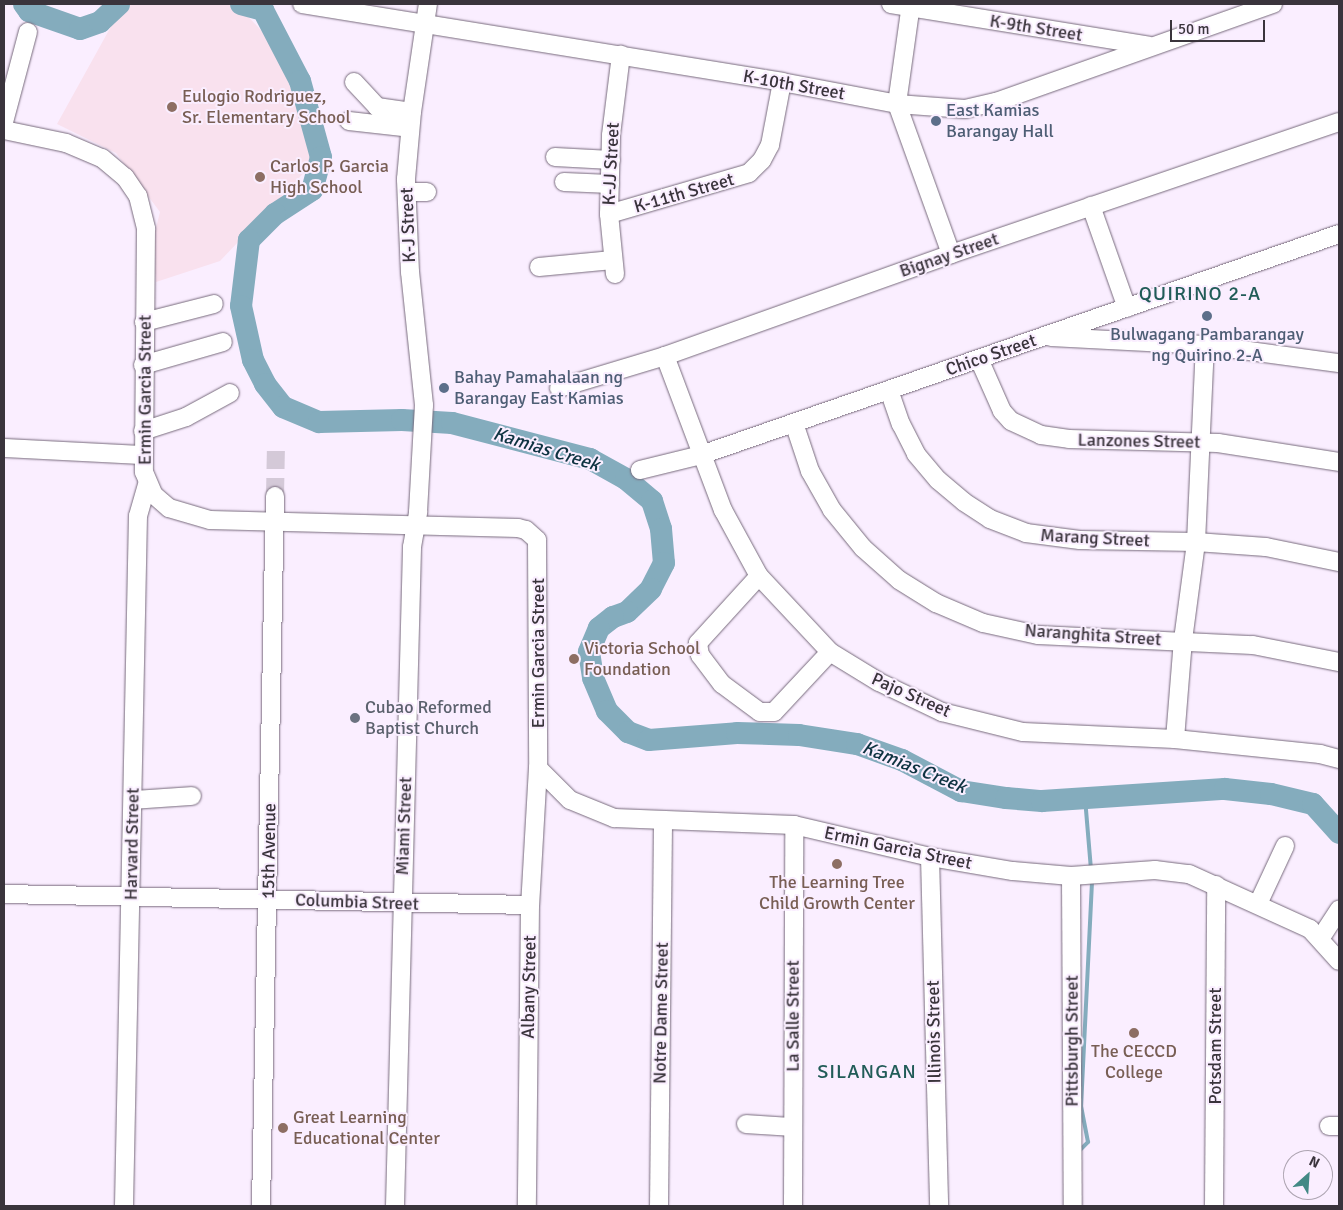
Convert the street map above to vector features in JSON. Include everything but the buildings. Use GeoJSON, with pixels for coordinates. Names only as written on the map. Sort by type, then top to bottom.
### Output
{"type":"FeatureCollection","features":[{"type":"Feature","properties":{"kind":"street","name":"K-10th Street"},"geometry":{"type":"LineString","coordinates":[[302,4],[782,82],[897,104],[965,109],[996,102],[1272,4]]}},
{"type":"Feature","properties":{"kind":"street","name":"K-J Street"},"geometry":{"type":"LineString","coordinates":[[423,446],[424,405],[414,310],[407,192],[411,120],[428,4]]}},
{"type":"Feature","properties":{"kind":"street","name":"K-9th Street"},"geometry":{"type":"LineString","coordinates":[[891,4],[911,5],[1152,47]]}},
{"type":"Feature","properties":{"kind":"street"},"geometry":{"type":"LineString","coordinates":[[911,5],[897,104],[951,254]]}},
{"type":"Feature","properties":{"kind":"street"},"geometry":{"type":"LineString","coordinates":[[4,122],[28,32]]}},
{"type":"Feature","properties":{"kind":"street","name":"K-JJ Street"},"geometry":{"type":"LineString","coordinates":[[539,267],[614,267],[609,214],[611,160],[621,55]]}},
{"type":"Feature","properties":{"kind":"street"},"geometry":{"type":"LineString","coordinates":[[354,82],[377,107],[411,120]]}},
{"type":"Feature","properties":{"kind":"street","name":"K-11th Street"},"geometry":{"type":"LineString","coordinates":[[609,214],[749,173],[762,160],[770,145],[782,82]]}},
{"type":"Feature","properties":{"kind":"street"},"geometry":{"type":"LineString","coordinates":[[349,122],[411,120]]}},
{"type":"Feature","properties":{"kind":"street","name":"Bignay Street"},"geometry":{"type":"LineString","coordinates":[[559,388],[665,356],[951,254],[1339,122]]}},
{"type":"Feature","properties":{"kind":"street","name":"Ermin Garcia Street"},"geometry":{"type":"LineString","coordinates":[[4,130],[84,150],[102,158],[129,183],[143,210],[146,229],[142,455],[148,482],[154,495],[177,512],[210,520],[518,528],[526,530],[537,540],[538,768],[565,796],[583,806],[614,818],[794,826],[930,857],[1013,871],[1071,876],[1175,870],[1216,885],[1310,929],[1339,961]]}},
{"type":"Feature","properties":{"kind":"street"},"geometry":{"type":"LineString","coordinates":[[556,157],[611,160]]}},
{"type":"Feature","properties":{"kind":"street"},"geometry":{"type":"LineString","coordinates":[[564,182],[610,184]]}},
{"type":"Feature","properties":{"kind":"street"},"geometry":{"type":"LineString","coordinates":[[407,192],[427,192]]}},
{"type":"Feature","properties":{"kind":"street"},"geometry":{"type":"LineString","coordinates":[[1092,206],[1127,308]]}},
{"type":"Feature","properties":{"kind":"street","name":"Chico Street"},"geometry":{"type":"LineString","coordinates":[[640,470],[702,455],[1339,234]]}},
{"type":"Feature","properties":{"kind":"street"},"geometry":{"type":"LineString","coordinates":[[144,322],[214,304]]}},
{"type":"Feature","properties":{"kind":"street"},"geometry":{"type":"LineString","coordinates":[[1044,336],[1205,345],[1339,363]]}},
{"type":"Feature","properties":{"kind":"street"},"geometry":{"type":"LineString","coordinates":[[143,365],[224,342]]}},
{"type":"Feature","properties":{"kind":"street"},"geometry":{"type":"LineString","coordinates":[[1175,739],[1183,640],[1196,542],[1205,345]]}},
{"type":"Feature","properties":{"kind":"street","name":"Pajo Street"},"geometry":{"type":"LineString","coordinates":[[665,356],[723,510],[760,576],[830,652],[879,682],[942,712],[1023,732],[1175,739],[1320,754],[1339,759]]}},
{"type":"Feature","properties":{"kind":"street","name":"Lanzones Street"},"geometry":{"type":"LineString","coordinates":[[979,359],[1002,411],[1025,429],[1069,439],[1201,442],[1339,462]]}},
{"type":"Feature","properties":{"kind":"street","name":"Marang Street"},"geometry":{"type":"LineString","coordinates":[[889,390],[901,424],[916,454],[938,480],[990,519],[1026,533],[1080,540],[1196,542],[1266,547],[1339,562]]}},
{"type":"Feature","properties":{"kind":"street"},"geometry":{"type":"LineString","coordinates":[[143,431],[186,417],[230,393]]}},
{"type":"Feature","properties":{"kind":"street","name":"Naranghita Street"},"geometry":{"type":"LineString","coordinates":[[794,423],[810,471],[832,510],[877,560],[899,580],[936,603],[983,623],[1038,635],[1183,640],[1253,645],[1339,662]]}},
{"type":"Feature","properties":{"kind":"street","name":"Miami Street"},"geometry":{"type":"LineString","coordinates":[[395,1206],[401,904],[415,524],[423,446]]}},
{"type":"Feature","properties":{"kind":"street"},"geometry":{"type":"LineString","coordinates":[[4,448],[142,455]]}},
{"type":"Feature","properties":{"kind":"street","name":"Harvard Street"},"geometry":{"type":"LineString","coordinates":[[124,1206],[132,896],[138,516],[148,482]]}},
{"type":"Feature","properties":{"kind":"street","name":"15th Avenue"},"geometry":{"type":"LineString","coordinates":[[261,1206],[269,900],[275,496]]}},
{"type":"Feature","properties":{"kind":"street"},"geometry":{"type":"LineString","coordinates":[[760,576],[698,644],[700,656],[722,684],[760,712],[774,712],[830,652]]}},
{"type":"Feature","properties":{"kind":"street","name":"Albany Street"},"geometry":{"type":"LineString","coordinates":[[526,1206],[530,905],[538,768]]}},
{"type":"Feature","properties":{"kind":"street"},"geometry":{"type":"LineString","coordinates":[[133,800],[192,796]]}},
{"type":"Feature","properties":{"kind":"street","name":"Notre Dame Street"},"geometry":{"type":"LineString","coordinates":[[659,1206],[663,820]]}},
{"type":"Feature","properties":{"kind":"street","name":"La Salle Street"},"geometry":{"type":"LineString","coordinates":[[793,1206],[794,826]]}},
{"type":"Feature","properties":{"kind":"street"},"geometry":{"type":"LineString","coordinates":[[1258,904],[1285,846]]}},
{"type":"Feature","properties":{"kind":"street","name":"Illinois Street"},"geometry":{"type":"LineString","coordinates":[[930,857],[939,1206]]}},
{"type":"Feature","properties":{"kind":"street","name":"Pittsburgh Street"},"geometry":{"type":"LineString","coordinates":[[1071,876],[1073,1206]]}},
{"type":"Feature","properties":{"kind":"street","name":"Potsdam Street"},"geometry":{"type":"LineString","coordinates":[[1214,1206],[1216,885]]}},
{"type":"Feature","properties":{"kind":"street","name":"Columbia Street"},"geometry":{"type":"LineString","coordinates":[[4,894],[401,904],[530,905]]}},
{"type":"Feature","properties":{"kind":"street"},"geometry":{"type":"LineString","coordinates":[[1320,939],[1339,910]]}},
{"type":"Feature","properties":{"kind":"street"},"geometry":{"type":"LineString","coordinates":[[746,1124],[793,1127]]}},
{"type":"Feature","properties":{"kind":"shaded area","name":"Eulogio Rodriguez, Sr. Elementary School"},"geometry":{"type":"Polygon","coordinates":[[[132,4],[226,4],[239,7],[275,45],[317,159],[220,261],[156,282],[152,244],[160,212],[116,153],[57,124],[119,12],[132,4]]]}},
{"type":"Feature","properties":{"kind":"waterway","name":"Kamias Creek"},"geometry":{"type":"LineString","coordinates":[[24,4],[29,11],[80,29],[100,22],[119,4]]}},
{"type":"Feature","properties":{"kind":"waterway","name":"Kamias Creek"},"geometry":{"type":"LineString","coordinates":[[241,4],[263,10],[300,81],[321,157],[312,190],[275,214],[249,240],[241,306],[253,360],[265,384],[283,407],[319,422],[402,420],[452,423],[590,459],[626,479],[652,501],[661,529],[664,563],[651,589],[627,612],[613,617],[599,628],[589,652],[593,678],[607,711],[628,732],[649,740],[737,733],[799,735],[857,744],[902,760],[961,791],[1006,798],[1042,801],[1225,789],[1271,794],[1313,804],[1339,833]]}},
{"type":"Feature","properties":{"kind":"waterway"},"geometry":{"type":"LineString","coordinates":[[1085,798],[1091,870]]}},
{"type":"Feature","properties":{"kind":"waterway"},"geometry":{"type":"LineString","coordinates":[[1079,1151],[1088,1142],[1081,1107],[1092,880]]}},
{"type":"Feature","properties":{"kind":"tunnel"},"geometry":{"type":"LineString","coordinates":[[275,496],[276,445]]}},
{"type":"Feature","properties":{"kind":"place","name":"Eulogio Rodriguez, Sr. Elementary School"},"geometry":{"type":"Point","coordinates":[172,107]}},
{"type":"Feature","properties":{"kind":"place","name":"East Kamias Barangay Hall"},"geometry":{"type":"Point","coordinates":[936,121]}},
{"type":"Feature","properties":{"kind":"place","name":"Carlos P. Garcia High School"},"geometry":{"type":"Point","coordinates":[260,177]}},
{"type":"Feature","properties":{"kind":"place","name":"Bulwagang Pambarangay ng Quirino 2-A"},"geometry":{"type":"Point","coordinates":[1207,316]}},
{"type":"Feature","properties":{"kind":"place","name":"Bahay Pamahalaan ng Barangay East Kamias"},"geometry":{"type":"Point","coordinates":[444,388]}},
{"type":"Feature","properties":{"kind":"place","name":"Victoria School Foundation"},"geometry":{"type":"Point","coordinates":[574,659]}},
{"type":"Feature","properties":{"kind":"place","name":"Cubao Reformed Baptist Church"},"geometry":{"type":"Point","coordinates":[355,718]}},
{"type":"Feature","properties":{"kind":"place","name":"The Learning Tree Child Growth Center"},"geometry":{"type":"Point","coordinates":[837,864]}},
{"type":"Feature","properties":{"kind":"place","name":"The CECCD College"},"geometry":{"type":"Point","coordinates":[1134,1033]}},
{"type":"Feature","properties":{"kind":"place","name":"Great Learning Educational Center"},"geometry":{"type":"Point","coordinates":[283,1128]}},
{"type":"Feature","properties":{"kind":"district","name":"QUIRINO 2-A"},"geometry":{"type":"Point","coordinates":[1200,293]}},
{"type":"Feature","properties":{"kind":"district","name":"SILANGAN"},"geometry":{"type":"Point","coordinates":[867,1071]}}]}
